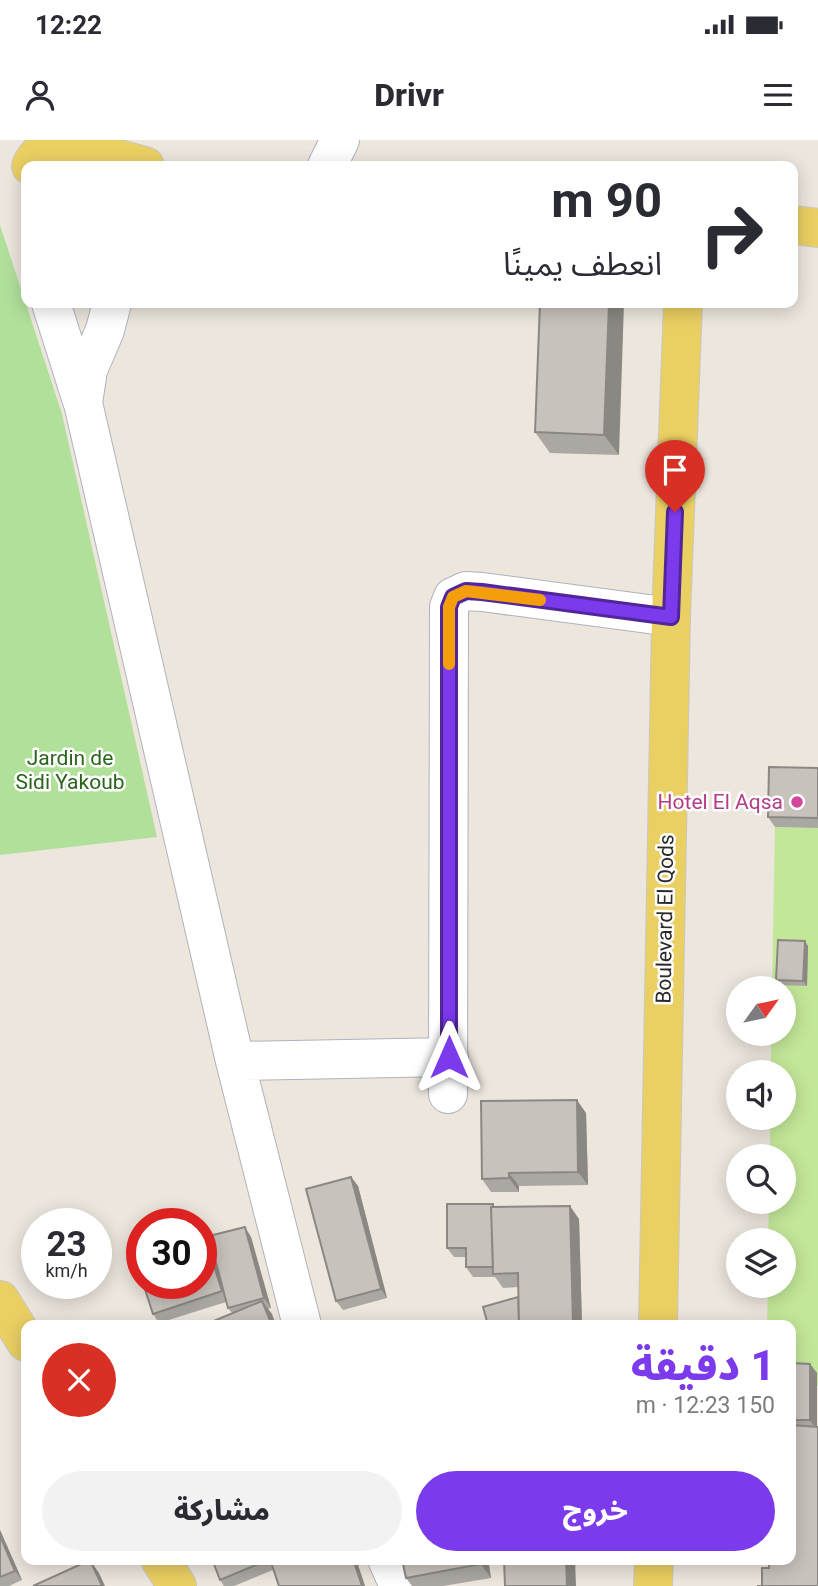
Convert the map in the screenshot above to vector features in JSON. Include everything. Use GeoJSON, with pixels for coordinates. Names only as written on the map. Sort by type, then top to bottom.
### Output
{"type":"FeatureCollection","features":[{"type":"Feature","properties":{"kind":"main road"},"geometry":{"type":"LineString","coordinates":[[15,140],[23,161]]}},
{"type":"Feature","properties":{"kind":"main road"},"geometry":{"type":"LineString","coordinates":[[34,161],[40,153],[57,146],[92,153]]}},
{"type":"Feature","properties":{"kind":"main road"},"geometry":{"type":"LineString","coordinates":[[798,226],[818,228]]}},
{"type":"Feature","properties":{"kind":"main road","name":"Boulevard El Qods"},"geometry":{"type":"LineString","coordinates":[[658,1320],[671,617],[683,308]]}},
{"type":"Feature","properties":{"kind":"main road"},"geometry":{"type":"LineString","coordinates":[[0,1300],[21,1334]]}},
{"type":"Feature","properties":{"kind":"main road"},"geometry":{"type":"LineString","coordinates":[[164,1565],[177,1586]]}},
{"type":"Feature","properties":{"kind":"main road"},"geometry":{"type":"LineString","coordinates":[[653,1586],[654,1565]]}},
{"type":"Feature","properties":{"kind":"street"},"geometry":{"type":"LineString","coordinates":[[330,161],[340,140]]}},
{"type":"Feature","properties":{"kind":"street"},"geometry":{"type":"LineString","coordinates":[[53,308],[83,403],[235,1061],[301,1320]]}},
{"type":"Feature","properties":{"kind":"street"},"geometry":{"type":"LineString","coordinates":[[83,403],[88,370],[105,330],[111,308]]}},
{"type":"Feature","properties":{"kind":"street"},"geometry":{"type":"LineString","coordinates":[[235,1061],[448,1075],[449,607],[453,597],[466,591],[482,592],[671,617]]}},
{"type":"Feature","properties":{"kind":"street"},"geometry":{"type":"LineString","coordinates":[[390,1565],[399,1586]]}},
{"type":"Feature","properties":{"kind":"green space","name":"Jardin de Sidi Yakoub"},"geometry":{"type":"Polygon","coordinates":[[[0,225],[21,289],[21,308],[27,308],[62,414],[157,837],[0,855],[0,225]]]}},
{"type":"Feature","properties":{"kind":"green space"},"geometry":{"type":"Polygon","coordinates":[[[775,827],[818,828],[818,1386],[796,1386],[796,1320],[767,1320],[768,1298],[796,1298],[796,1228],[768,1228],[769,1214],[796,1214],[796,1144],[770,1144],[770,1130],[796,1130],[796,1060],[771,1060],[771,1046],[796,1046],[796,976],[772,976],[775,827]]]}},
{"type":"Feature","properties":{"kind":"building"},"geometry":{"type":"Polygon","coordinates":[[[540,308],[609,308],[604,435],[535,432],[540,308]]]}},
{"type":"Feature","properties":{"kind":"building","name":"Hotel El Aqsa"},"geometry":{"type":"Polygon","coordinates":[[[769,767],[818,768],[818,818],[768,817],[769,767]]]}},
{"type":"Feature","properties":{"kind":"building"},"geometry":{"type":"Polygon","coordinates":[[[778,940],[805,941],[803,981],[796,981],[796,976],[776,976],[778,940]]]}},
{"type":"Feature","properties":{"kind":"building"},"geometry":{"type":"Polygon","coordinates":[[[577,1100],[578,1172],[509,1173],[509,1178],[482,1179],[481,1101],[577,1100]]]}},
{"type":"Feature","properties":{"kind":"building"},"geometry":{"type":"Polygon","coordinates":[[[351,1177],[381,1289],[336,1301],[306,1189],[351,1177]]]}},
{"type":"Feature","properties":{"kind":"building"},"geometry":{"type":"Polygon","coordinates":[[[447,1204],[493,1204],[493,1267],[466,1267],[466,1248],[447,1248],[447,1204]]]}},
{"type":"Feature","properties":{"kind":"building"},"geometry":{"type":"Polygon","coordinates":[[[570,1206],[573,1320],[519,1320],[518,1273],[493,1274],[491,1207],[570,1206]]]}},
{"type":"Feature","properties":{"kind":"building"},"geometry":{"type":"Polygon","coordinates":[[[245,1227],[264,1298],[228,1308],[217,1266],[217,1234],[245,1227]]]}},
{"type":"Feature","properties":{"kind":"building"},"geometry":{"type":"Polygon","coordinates":[[[217,1275],[222,1291],[217,1293],[217,1275]]]}},
{"type":"Feature","properties":{"kind":"building"},"geometry":{"type":"Polygon","coordinates":[[[518,1297],[519,1320],[487,1320],[483,1307],[518,1297]]]}},
{"type":"Feature","properties":{"kind":"building"},"geometry":{"type":"Polygon","coordinates":[[[148,1299],[198,1299],[153,1314],[148,1299]]]}},
{"type":"Feature","properties":{"kind":"building"},"geometry":{"type":"Polygon","coordinates":[[[262,1301],[270,1320],[216,1320],[262,1301]]]}},
{"type":"Feature","properties":{"kind":"building"},"geometry":{"type":"Polygon","coordinates":[[[796,1363],[810,1364],[810,1420],[796,1420],[796,1363]]]}},
{"type":"Feature","properties":{"kind":"building"},"geometry":{"type":"Polygon","coordinates":[[[796,1425],[818,1427],[818,1586],[762,1586],[762,1568],[769,1568],[769,1565],[796,1565],[796,1425]]]}},
{"type":"Feature","properties":{"kind":"building"},"geometry":{"type":"Polygon","coordinates":[[[0,1536],[15,1571],[0,1577],[0,1536]]]}},
{"type":"Feature","properties":{"kind":"building"},"geometry":{"type":"Polygon","coordinates":[[[79,1565],[92,1565],[102,1586],[33,1586],[79,1565]]]}},
{"type":"Feature","properties":{"kind":"building"},"geometry":{"type":"Polygon","coordinates":[[[214,1565],[256,1565],[220,1580],[214,1565]]]}},
{"type":"Feature","properties":{"kind":"building"},"geometry":{"type":"Polygon","coordinates":[[[272,1565],[355,1565],[362,1586],[279,1586],[272,1565]]]}},
{"type":"Feature","properties":{"kind":"building"},"geometry":{"type":"Polygon","coordinates":[[[403,1565],[476,1565],[406,1578],[403,1565]]]}},
{"type":"Feature","properties":{"kind":"building"},"geometry":{"type":"Polygon","coordinates":[[[504,1565],[566,1565],[567,1586],[505,1586],[504,1565]]]}},
{"type":"Feature","properties":{"kind":"slow traffic"},"geometry":{"type":"LineString","coordinates":[[449,664],[449,607],[453,597],[466,591],[540,600]]}},
{"type":"Feature","properties":{"kind":"place","name":"Hotel El Aqsa"},"geometry":{"type":"Point","coordinates":[797,802]}},
{"type":"Feature","properties":{"kind":"route"},"geometry":{"type":"LineString","coordinates":[[449,1057],[449,607],[453,597],[466,591],[482,592],[671,617],[675,512]]}}]}
